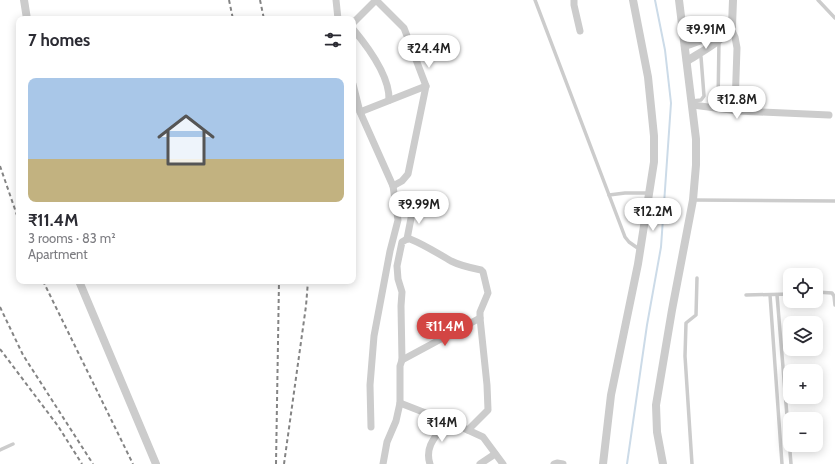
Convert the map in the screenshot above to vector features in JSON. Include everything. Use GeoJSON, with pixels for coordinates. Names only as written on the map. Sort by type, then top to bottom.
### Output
{"type":"FeatureCollection","features":[{"type":"Feature","properties":{"kind":"street"},"geometry":{"type":"LineString","coordinates":[[24,0],[27,16]]}},
{"type":"Feature","properties":{"kind":"street"},"geometry":{"type":"LineString","coordinates":[[336,0],[338,16]]}},
{"type":"Feature","properties":{"kind":"street"},"geometry":{"type":"LineString","coordinates":[[356,20],[376,0],[404,28],[426,86],[408,174],[402,181],[392,186]]}},
{"type":"Feature","properties":{"kind":"street"},"geometry":{"type":"LineString","coordinates":[[574,0],[580,31]]}},
{"type":"Feature","properties":{"kind":"street"},"geometry":{"type":"LineString","coordinates":[[603,464],[611,395],[640,249],[654,162],[653,122],[648,77],[633,0]]}},
{"type":"Feature","properties":{"kind":"street"},"geometry":{"type":"LineString","coordinates":[[663,464],[657,432],[656,405],[693,200],[696,165],[696,138],[679,0]]}},
{"type":"Feature","properties":{"kind":"street"},"geometry":{"type":"LineString","coordinates":[[687,61],[725,34],[732,26],[733,0]]}},
{"type":"Feature","properties":{"kind":"street"},"geometry":{"type":"LineString","coordinates":[[356,33],[371,51],[380,67],[389,93],[389,100]]}},
{"type":"Feature","properties":{"kind":"street"},"geometry":{"type":"LineString","coordinates":[[685,46],[718,34],[735,36],[737,48],[735,106],[738,111]]}},
{"type":"Feature","properties":{"kind":"street"},"geometry":{"type":"LineString","coordinates":[[360,112],[426,86]]}},
{"type":"Feature","properties":{"kind":"street"},"geometry":{"type":"LineString","coordinates":[[356,96],[360,112],[392,186],[398,220],[390,250],[374,336],[370,385],[371,427]]}},
{"type":"Feature","properties":{"kind":"street"},"geometry":{"type":"LineString","coordinates":[[692,103],[738,111],[828,115]]}},
{"type":"Feature","properties":{"kind":"street"},"geometry":{"type":"LineString","coordinates":[[383,464],[387,442],[396,421],[400,403],[400,366],[402,360],[402,292],[398,279],[397,266],[402,242],[407,239],[413,208]]}},
{"type":"Feature","properties":{"kind":"street"},"geometry":{"type":"LineString","coordinates":[[407,239],[422,244],[452,261],[470,268],[482,270],[488,293],[480,312],[488,410],[468,430]]}},
{"type":"Feature","properties":{"kind":"street"},"geometry":{"type":"LineString","coordinates":[[80,284],[156,464]]}},
{"type":"Feature","properties":{"kind":"street"},"geometry":{"type":"LineString","coordinates":[[402,360],[480,318]]}},
{"type":"Feature","properties":{"kind":"street"},"geometry":{"type":"LineString","coordinates":[[400,403],[483,437],[503,464]]}},
{"type":"Feature","properties":{"kind":"street"},"geometry":{"type":"LineString","coordinates":[[430,464],[428,458],[429,447],[431,442],[447,421]]}},
{"type":"Feature","properties":{"kind":"street"},"geometry":{"type":"LineString","coordinates":[[480,464],[495,454]]}},
{"type":"Feature","properties":{"kind":"street"},"geometry":{"type":"LineString","coordinates":[[554,464],[558,462],[563,464]]}},
{"type":"Feature","properties":{"kind":"lane"},"geometry":{"type":"LineString","coordinates":[[535,0],[625,237],[629,242],[640,249]]}},
{"type":"Feature","properties":{"kind":"lane"},"geometry":{"type":"LineString","coordinates":[[818,0],[835,18]]}},
{"type":"Feature","properties":{"kind":"lane"},"geometry":{"type":"LineString","coordinates":[[718,103],[725,34]]}},
{"type":"Feature","properties":{"kind":"lane"},"geometry":{"type":"LineString","coordinates":[[692,103],[701,100],[704,96],[701,57]]}},
{"type":"Feature","properties":{"kind":"lane"},"geometry":{"type":"LineString","coordinates":[[609,194],[649,193]]}},
{"type":"Feature","properties":{"kind":"lane"},"geometry":{"type":"LineString","coordinates":[[693,200],[835,201]]}},
{"type":"Feature","properties":{"kind":"lane"},"geometry":{"type":"LineString","coordinates":[[692,464],[685,356],[686,323],[696,315],[697,278]]}},
{"type":"Feature","properties":{"kind":"lane"},"geometry":{"type":"LineString","coordinates":[[823,292],[830,292],[835,296],[835,305]]}},
{"type":"Feature","properties":{"kind":"lane"},"geometry":{"type":"LineString","coordinates":[[770,295],[782,464]]}},
{"type":"Feature","properties":{"kind":"lane"},"geometry":{"type":"LineString","coordinates":[[777,295],[790,464]]}},
{"type":"Feature","properties":{"kind":"lane"},"geometry":{"type":"LineString","coordinates":[[746,296],[783,295]]}},
{"type":"Feature","properties":{"kind":"lane"},"geometry":{"type":"LineString","coordinates":[[0,450],[13,444]]}},
{"type":"Feature","properties":{"kind":"waterway"},"geometry":{"type":"LineString","coordinates":[[627,464],[647,325],[661,247],[671,103],[665,50],[655,0]]}},
{"type":"Feature","properties":{"kind":"railway"},"geometry":{"type":"LineString","coordinates":[[229,0],[232,16]]}},
{"type":"Feature","properties":{"kind":"railway"},"geometry":{"type":"LineString","coordinates":[[260,0],[263,16]]}},
{"type":"Feature","properties":{"kind":"railway"},"geometry":{"type":"LineString","coordinates":[[0,166],[16,212]]}},
{"type":"Feature","properties":{"kind":"railway"},"geometry":{"type":"LineString","coordinates":[[44,284],[133,464]]}},
{"type":"Feature","properties":{"kind":"railway"},"geometry":{"type":"LineString","coordinates":[[276,464],[279,284]]}},
{"type":"Feature","properties":{"kind":"railway"},"geometry":{"type":"LineString","coordinates":[[284,464],[308,284]]}},
{"type":"Feature","properties":{"kind":"railway"},"geometry":{"type":"LineString","coordinates":[[0,307],[23,355],[93,464]]}},
{"type":"Feature","properties":{"kind":"railway"},"geometry":{"type":"LineString","coordinates":[[0,349],[58,426],[82,464]]}}]}
